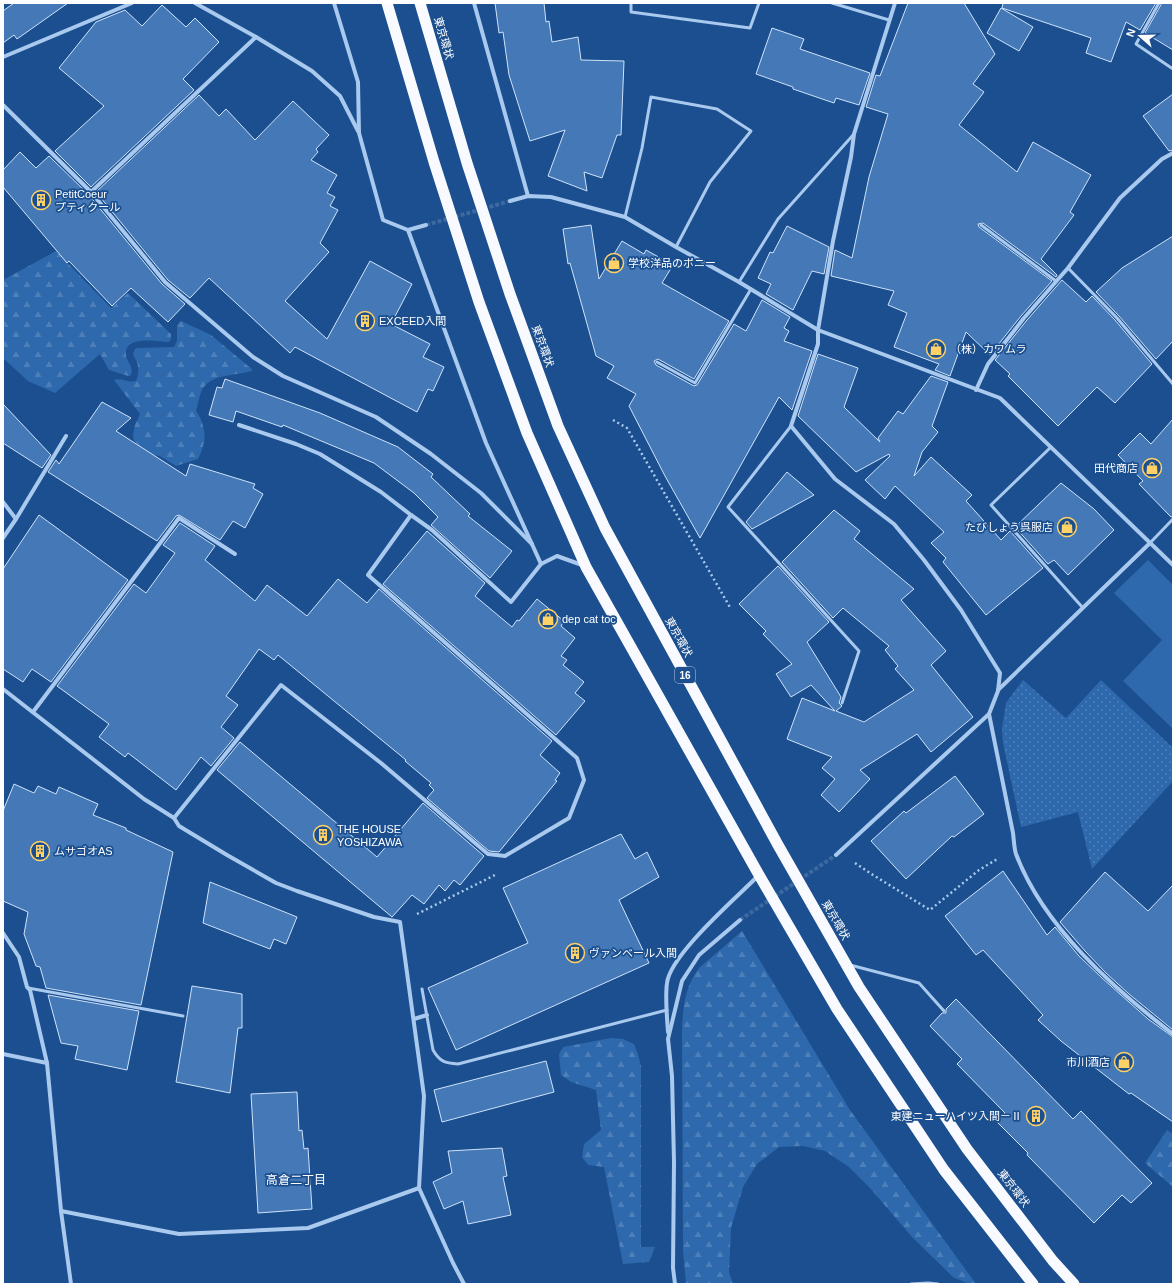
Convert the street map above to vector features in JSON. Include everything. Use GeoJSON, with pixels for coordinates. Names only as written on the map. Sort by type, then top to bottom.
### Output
{"type":"FeatureCollection","features":[{"type":"Feature","properties":{"kind":"highway"},"geometry":{"type":"LineString","coordinates":[[387,3],[434,162],[479,302],[528,433],[586,567],[759,875],[837,1009],[940,1164],[1033,1284]]}},
{"type":"Feature","properties":{"kind":"highway","name":"東京環状"},"geometry":{"type":"LineString","coordinates":[[420,3],[467,163],[510,294],[558,426],[605,528],[778,845],[859,987],[967,1149],[1053,1261],[1074,1284]]}},
{"type":"Feature","properties":{"kind":"street"},"geometry":{"type":"LineString","coordinates":[[3,57],[132,3]]}},
{"type":"Feature","properties":{"kind":"street"},"geometry":{"type":"LineString","coordinates":[[195,3],[256,36],[312,71],[340,96],[359,133],[383,220],[408,230],[426,225]]}},
{"type":"Feature","properties":{"kind":"street"},"geometry":{"type":"LineString","coordinates":[[334,3],[358,82],[359,133]]}},
{"type":"Feature","properties":{"kind":"street"},"geometry":{"type":"LineString","coordinates":[[474,3],[528,196]]}},
{"type":"Feature","properties":{"kind":"street"},"geometry":{"type":"LineString","coordinates":[[836,855],[988,714],[998,691],[1000,673],[961,610],[924,560],[894,524],[835,479],[791,426],[818,344],[818,330],[833,241],[851,157],[854,134],[895,3]]}},
{"type":"Feature","properties":{"kind":"street"},"geometry":{"type":"LineString","coordinates":[[91,192],[256,36]]}},
{"type":"Feature","properties":{"kind":"street"},"geometry":{"type":"LineString","coordinates":[[3,105],[91,192],[165,282],[253,357],[283,376],[376,417],[431,454],[481,493],[532,544]]}},
{"type":"Feature","properties":{"kind":"street"},"geometry":{"type":"LineString","coordinates":[[976,390],[988,364],[1024,318],[1068,268],[1120,198],[1162,159],[1173,153]]}},
{"type":"Feature","properties":{"kind":"street"},"geometry":{"type":"LineString","coordinates":[[510,201],[528,196],[551,197],[625,217],[676,248],[751,289],[818,330],[1000,398],[1173,565]]}},
{"type":"Feature","properties":{"kind":"street"},"geometry":{"type":"LineString","coordinates":[[408,230],[486,443],[541,564]]}},
{"type":"Feature","properties":{"kind":"street"},"geometry":{"type":"LineString","coordinates":[[239,426],[296,444],[320,454],[381,492],[432,530],[511,602],[541,564],[557,556],[586,567]]}},
{"type":"Feature","properties":{"kind":"street"},"geometry":{"type":"LineString","coordinates":[[3,538],[66,436]]}},
{"type":"Feature","properties":{"kind":"street"},"geometry":{"type":"LineString","coordinates":[[3,502],[16,519]]}},
{"type":"Feature","properties":{"kind":"street"},"geometry":{"type":"LineString","coordinates":[[174,818],[281,685],[381,764],[488,854],[505,856],[568,818],[584,780],[577,758],[368,575],[411,515]]}},
{"type":"Feature","properties":{"kind":"street"},"geometry":{"type":"LineString","coordinates":[[33,712],[179,518],[235,554]]}},
{"type":"Feature","properties":{"kind":"street"},"geometry":{"type":"LineString","coordinates":[[998,691],[1150,543]]}},
{"type":"Feature","properties":{"kind":"street"},"geometry":{"type":"LineString","coordinates":[[3,689],[144,799],[174,818],[179,826],[227,855],[276,883],[374,917],[400,922],[424,1096],[419,1188],[464,1284]]}},
{"type":"Feature","properties":{"kind":"street"},"geometry":{"type":"LineString","coordinates":[[988,714],[1016,853],[1036,896],[1076,947],[1138,1007],[1173,1034]]}},
{"type":"Feature","properties":{"kind":"street"},"geometry":{"type":"LineString","coordinates":[[675,1284],[673,1268],[674,1162],[672,1076],[668,1039],[666,982],[675,962],[688,946],[759,875]]}},
{"type":"Feature","properties":{"kind":"street"},"geometry":{"type":"LineString","coordinates":[[668,1039],[682,980],[699,955],[740,920]]}},
{"type":"Feature","properties":{"kind":"street"},"geometry":{"type":"LineString","coordinates":[[3,933],[19,957],[27,987],[30,990],[46,1063],[61,1211],[71,1284]]}},
{"type":"Feature","properties":{"kind":"street"},"geometry":{"type":"LineString","coordinates":[[414,1019],[427,1015]]}},
{"type":"Feature","properties":{"kind":"street"},"geometry":{"type":"LineString","coordinates":[[3,1054],[46,1063]]}},
{"type":"Feature","properties":{"kind":"street"},"geometry":{"type":"LineString","coordinates":[[61,1211],[179,1234],[308,1228],[419,1188]]}},
{"type":"Feature","properties":{"kind":"lane"},"geometry":{"type":"LineString","coordinates":[[631,3],[631,12],[750,28],[759,3]]}},
{"type":"Feature","properties":{"kind":"lane"},"geometry":{"type":"LineString","coordinates":[[832,3],[889,20]]}},
{"type":"Feature","properties":{"kind":"lane"},"geometry":{"type":"LineString","coordinates":[[1160,3],[1136,44],[1173,69]]}},
{"type":"Feature","properties":{"kind":"lane"},"geometry":{"type":"LineString","coordinates":[[625,217],[642,148],[651,97],[717,109],[751,132],[710,182],[676,248]]}},
{"type":"Feature","properties":{"kind":"lane"},"geometry":{"type":"LineString","coordinates":[[739,282],[778,219],[854,134]]}},
{"type":"Feature","properties":{"kind":"lane"},"geometry":{"type":"LineString","coordinates":[[982,225],[1056,281]]}},
{"type":"Feature","properties":{"kind":"lane"},"geometry":{"type":"LineString","coordinates":[[1068,268],[1117,318],[1173,384]]}},
{"type":"Feature","properties":{"kind":"lane"},"geometry":{"type":"LineString","coordinates":[[657,362],[695,383],[751,289]]}},
{"type":"Feature","properties":{"kind":"lane"},"geometry":{"type":"LineString","coordinates":[[791,426],[728,507],[859,651],[842,703]]}},
{"type":"Feature","properties":{"kind":"lane"},"geometry":{"type":"LineString","coordinates":[[1051,447],[991,505],[1083,608]]}},
{"type":"Feature","properties":{"kind":"lane"},"geometry":{"type":"LineString","coordinates":[[1150,543],[1173,519]]}},
{"type":"Feature","properties":{"kind":"lane"},"geometry":{"type":"LineString","coordinates":[[846,964],[919,983],[944,1011]]}},
{"type":"Feature","properties":{"kind":"lane"},"geometry":{"type":"LineString","coordinates":[[27,987],[183,1016]]}},
{"type":"Feature","properties":{"kind":"lane"},"geometry":{"type":"LineString","coordinates":[[422,989],[433,1050],[437,1057],[445,1063],[458,1064],[667,1010]]}},
{"type":"Feature","properties":{"kind":"lane"},"geometry":{"type":"LineString","coordinates":[[911,1284],[938,1284]]}},
{"type":"Feature","properties":{"kind":"path"},"geometry":{"type":"LineString","coordinates":[[613,420],[627,428],[731,609]]}},
{"type":"Feature","properties":{"kind":"path"},"geometry":{"type":"LineString","coordinates":[[840,852],[873,875],[930,910],[979,870],[1006,855],[1016,853]]}},
{"type":"Feature","properties":{"kind":"path"},"geometry":{"type":"LineString","coordinates":[[400,922],[497,874]]}},
{"type":"Feature","properties":{"kind":"green space"},"geometry":{"type":"Polygon","coordinates":[[[56,251],[111,308],[128,293],[171,334],[171,339],[169,342],[150,340],[130,344],[126,355],[132,372],[131,375],[128,376],[109,370],[100,354],[55,393],[28,381],[3,358],[3,280],[56,251]]]}},
{"type":"Feature","properties":{"kind":"green space"},"geometry":{"type":"Polygon","coordinates":[[[181,321],[211,335],[253,370],[218,378],[206,384],[201,392],[196,411],[202,423],[205,438],[202,451],[198,459],[176,466],[160,456],[148,454],[134,441],[133,435],[135,425],[140,414],[114,380],[119,379],[136,381],[138,364],[133,353],[136,348],[174,347],[177,341],[177,325],[181,321]]]}},
{"type":"Feature","properties":{"kind":"green space"},"geometry":{"type":"Polygon","coordinates":[[[1148,560],[1173,585],[1173,729],[1123,681],[1162,640],[1114,593],[1148,560]]]}},
{"type":"Feature","properties":{"kind":"green space"},"geometry":{"type":"Polygon","coordinates":[[[1023,680],[1066,718],[1101,680],[1173,748],[1173,781],[1092,869],[1078,812],[1021,827],[1003,743],[1002,728],[1006,703],[1023,680]]]}},
{"type":"Feature","properties":{"kind":"green space"},"geometry":{"type":"Polygon","coordinates":[[[742,931],[850,1110],[976,1284],[969,1284],[953,1277],[912,1237],[870,1188],[849,1167],[825,1151],[803,1146],[779,1147],[757,1164],[743,1187],[731,1228],[729,1272],[733,1284],[686,1284],[683,1251],[682,1030],[684,1005],[691,982],[699,968],[742,931]]]}},
{"type":"Feature","properties":{"kind":"green space"},"geometry":{"type":"Polygon","coordinates":[[[611,1038],[623,1039],[634,1044],[641,1066],[641,1247],[655,1247],[649,1262],[623,1264],[604,1167],[588,1165],[582,1157],[584,1144],[601,1130],[596,1090],[571,1082],[561,1075],[559,1054],[563,1047],[611,1038]]]}},
{"type":"Feature","properties":{"kind":"green space"},"geometry":{"type":"Polygon","coordinates":[[[1167,1130],[1173,1134],[1173,1187],[1145,1163],[1167,1130]]]}},
{"type":"Feature","properties":{"kind":"building"},"geometry":{"type":"Polygon","coordinates":[[[14,3],[68,3],[17,39],[14,35],[3,43],[3,11],[14,3]]]}},
{"type":"Feature","properties":{"kind":"building"},"geometry":{"type":"Polygon","coordinates":[[[495,3],[544,3],[546,22],[549,21],[552,42],[578,37],[581,60],[624,61],[621,135],[617,135],[602,178],[584,172],[587,191],[548,176],[565,130],[530,141],[509,75],[503,32],[499,33],[495,3]]]}},
{"type":"Feature","properties":{"kind":"building"},"geometry":{"type":"Polygon","coordinates":[[[908,3],[964,3],[995,54],[973,84],[984,92],[959,125],[1017,172],[1033,142],[1091,175],[1070,212],[1074,215],[1041,259],[1057,275],[1056,277],[983,223],[978,224],[979,227],[1052,281],[1021,316],[990,355],[966,332],[950,376],[935,370],[939,364],[894,347],[907,313],[888,305],[894,291],[831,276],[835,250],[852,258],[869,177],[888,114],[866,107],[876,75],[880,76],[908,3]]]}},
{"type":"Feature","properties":{"kind":"building"},"geometry":{"type":"Polygon","coordinates":[[[1003,3],[1156,3],[1140,30],[1126,22],[1111,62],[1086,53],[1091,38],[1002,8],[1003,3]]]}},
{"type":"Feature","properties":{"kind":"building"},"geometry":{"type":"Polygon","coordinates":[[[1162,3],[1173,3],[1173,50],[1145,33],[1162,3]]]}},
{"type":"Feature","properties":{"kind":"building"},"geometry":{"type":"Polygon","coordinates":[[[162,5],[186,27],[195,18],[219,42],[183,79],[194,90],[91,187],[55,151],[104,106],[59,68],[96,22],[125,10],[142,26],[162,5]]]}},
{"type":"Feature","properties":{"kind":"building"},"geometry":{"type":"Polygon","coordinates":[[[1001,8],[1033,27],[1019,51],[987,33],[1001,8]]]}},
{"type":"Feature","properties":{"kind":"building"},"geometry":{"type":"Polygon","coordinates":[[[772,28],[804,39],[800,49],[870,73],[859,105],[836,98],[834,103],[756,74],[772,28]]]}},
{"type":"Feature","properties":{"kind":"building"},"geometry":{"type":"Polygon","coordinates":[[[1173,94],[1173,150],[1169,151],[1143,116],[1173,94]]]}},
{"type":"Feature","properties":{"kind":"building"},"geometry":{"type":"Polygon","coordinates":[[[199,95],[219,116],[226,109],[255,140],[293,101],[329,135],[316,149],[318,152],[311,160],[337,175],[327,193],[335,197],[330,206],[338,210],[320,243],[329,252],[285,301],[327,339],[370,261],[412,284],[391,324],[430,344],[423,357],[444,367],[433,391],[428,389],[417,412],[295,347],[290,353],[209,278],[190,298],[168,280],[96,192],[199,95]]]}},
{"type":"Feature","properties":{"kind":"building"},"geometry":{"type":"Polygon","coordinates":[[[20,152],[36,168],[49,156],[88,194],[162,284],[185,304],[168,322],[131,288],[112,306],[69,261],[67,263],[3,187],[3,170],[20,152]]]}},
{"type":"Feature","properties":{"kind":"building"},"geometry":{"type":"Polygon","coordinates":[[[591,225],[599,279],[622,241],[644,254],[646,250],[673,265],[662,283],[729,321],[694,379],[658,359],[654,361],[656,365],[694,386],[697,385],[734,324],[746,331],[762,300],[790,317],[784,328],[789,331],[784,341],[812,351],[792,410],[779,397],[700,538],[665,476],[629,406],[636,394],[607,378],[614,366],[596,356],[570,263],[568,264],[563,229],[591,225]]]}},
{"type":"Feature","properties":{"kind":"building"},"geometry":{"type":"Polygon","coordinates":[[[787,226],[829,247],[824,274],[812,271],[793,310],[766,294],[771,284],[758,278],[770,252],[773,253],[787,226]]]}},
{"type":"Feature","properties":{"kind":"building"},"geometry":{"type":"Polygon","coordinates":[[[1173,236],[1173,341],[1156,359],[1096,292],[1122,268],[1173,236]]]}},
{"type":"Feature","properties":{"kind":"building"},"geometry":{"type":"Polygon","coordinates":[[[1062,280],[1086,302],[1092,296],[1115,320],[1152,364],[1115,403],[1097,387],[1058,426],[1008,376],[1010,374],[995,360],[1062,280]]]}},
{"type":"Feature","properties":{"kind":"building"},"geometry":{"type":"Polygon","coordinates":[[[818,354],[858,368],[844,407],[880,442],[878,438],[898,411],[903,414],[931,376],[948,382],[932,426],[938,432],[922,452],[914,476],[931,457],[972,495],[966,501],[1001,540],[1010,531],[1043,568],[986,615],[943,562],[946,558],[931,543],[944,532],[895,486],[885,499],[865,480],[890,456],[889,454],[856,472],[798,416],[818,354]]]}},
{"type":"Feature","properties":{"kind":"building"},"geometry":{"type":"Polygon","coordinates":[[[225,379],[320,413],[398,447],[433,474],[431,477],[470,514],[468,516],[512,551],[490,578],[431,525],[438,517],[414,493],[374,463],[283,425],[282,427],[236,411],[233,422],[209,415],[217,387],[222,388],[225,379]]]}},
{"type":"Feature","properties":{"kind":"building"},"geometry":{"type":"Polygon","coordinates":[[[102,402],[131,418],[116,431],[186,476],[190,464],[255,484],[253,488],[263,494],[245,528],[233,521],[220,540],[179,515],[176,516],[157,541],[48,472],[56,460],[59,464],[102,402]]]}},
{"type":"Feature","properties":{"kind":"building"},"geometry":{"type":"Polygon","coordinates":[[[3,404],[51,455],[42,468],[3,443],[3,404]]]}},
{"type":"Feature","properties":{"kind":"building","name":"田代商店"},"geometry":{"type":"Polygon","coordinates":[[[1173,419],[1173,516],[1171,517],[1139,484],[1143,481],[1118,455],[1140,433],[1151,444],[1173,419]]]}},
{"type":"Feature","properties":{"kind":"building"},"geometry":{"type":"Polygon","coordinates":[[[787,472],[814,495],[752,529],[746,522],[787,472]]]}},
{"type":"Feature","properties":{"kind":"building","name":"たびしょう呉服店"},"geometry":{"type":"Polygon","coordinates":[[[1061,483],[1094,509],[1114,530],[1068,575],[1054,560],[1048,564],[1015,527],[1061,483]]]}},
{"type":"Feature","properties":{"kind":"building"},"geometry":{"type":"Polygon","coordinates":[[[834,510],[860,531],[854,539],[914,589],[901,600],[946,651],[931,665],[973,717],[931,752],[917,734],[860,770],[870,779],[839,812],[821,795],[835,779],[822,768],[832,757],[787,739],[802,698],[835,711],[811,685],[791,697],[776,674],[792,664],[763,634],[766,631],[739,604],[778,566],[829,622],[807,642],[841,697],[839,703],[842,706],[836,711],[864,722],[914,690],[895,669],[898,666],[885,650],[889,646],[843,608],[833,618],[782,562],[834,510]]]}},
{"type":"Feature","properties":{"kind":"building"},"geometry":{"type":"Polygon","coordinates":[[[39,515],[128,580],[51,682],[32,669],[23,682],[3,669],[3,569],[39,515]]]}},
{"type":"Feature","properties":{"kind":"building"},"geometry":{"type":"Polygon","coordinates":[[[180,523],[215,546],[205,560],[255,601],[267,585],[307,616],[338,579],[367,603],[379,589],[552,741],[540,755],[560,773],[555,780],[557,781],[499,852],[489,851],[427,798],[434,790],[429,785],[431,783],[405,761],[406,760],[278,655],[274,660],[259,649],[226,696],[238,705],[221,727],[234,738],[211,766],[201,757],[176,790],[128,753],[125,757],[99,737],[109,724],[57,686],[134,584],[146,593],[175,553],[163,545],[180,523]]]}},
{"type":"Feature","properties":{"kind":"building"},"geometry":{"type":"Polygon","coordinates":[[[427,531],[485,583],[475,596],[512,627],[517,620],[519,621],[537,599],[564,621],[561,626],[575,638],[561,656],[567,660],[563,665],[584,682],[575,693],[585,701],[556,735],[383,584],[427,531]]]}},
{"type":"Feature","properties":{"kind":"building"},"geometry":{"type":"Polygon","coordinates":[[[240,742],[377,857],[423,803],[484,856],[460,885],[454,880],[445,891],[439,885],[424,904],[412,895],[392,917],[217,770],[240,742]]]}},
{"type":"Feature","properties":{"kind":"building"},"geometry":{"type":"Polygon","coordinates":[[[955,776],[984,814],[954,837],[952,836],[906,879],[871,841],[904,811],[906,813],[955,776]]]}},
{"type":"Feature","properties":{"kind":"building"},"geometry":{"type":"Polygon","coordinates":[[[14,784],[34,793],[38,786],[56,794],[59,787],[98,804],[93,815],[126,828],[126,830],[173,852],[141,1005],[46,988],[40,967],[36,966],[24,934],[28,912],[3,901],[3,811],[14,784]]]}},
{"type":"Feature","properties":{"kind":"building","name":"ヴァンベール入間"},"geometry":{"type":"Polygon","coordinates":[[[621,834],[635,859],[647,852],[659,877],[619,900],[649,963],[456,1050],[428,988],[528,943],[503,888],[621,834]]]}},
{"type":"Feature","properties":{"kind":"building"},"geometry":{"type":"Polygon","coordinates":[[[1003,871],[1047,935],[1055,927],[1079,956],[1102,978],[1148,1019],[1173,1037],[1173,1122],[1131,1093],[1129,1094],[1061,1041],[1038,1020],[1043,1015],[983,950],[976,955],[945,916],[1003,871]]]}},
{"type":"Feature","properties":{"kind":"building"},"geometry":{"type":"Polygon","coordinates":[[[1105,872],[1148,911],[1173,885],[1173,1030],[1106,973],[1060,922],[1105,872]]]}},
{"type":"Feature","properties":{"kind":"building"},"geometry":{"type":"Polygon","coordinates":[[[210,882],[297,917],[286,944],[274,939],[270,949],[203,923],[210,882]]]}},
{"type":"Feature","properties":{"kind":"building"},"geometry":{"type":"Polygon","coordinates":[[[192,986],[242,994],[242,1028],[238,1028],[230,1093],[176,1082],[192,986]]]}},
{"type":"Feature","properties":{"kind":"building"},"geometry":{"type":"Polygon","coordinates":[[[48,995],[139,1011],[127,1070],[75,1059],[78,1046],[61,1043],[48,995]]]}},
{"type":"Feature","properties":{"kind":"building","name":"東建ニューハイツ入間－Ⅱ"},"geometry":{"type":"Polygon","coordinates":[[[956,999],[1073,1119],[1081,1111],[1152,1183],[1131,1203],[1122,1195],[1094,1223],[1027,1155],[1028,1153],[996,1121],[1005,1113],[957,1064],[962,1059],[930,1026],[942,1013],[946,1013],[946,1009],[956,999]]]}},
{"type":"Feature","properties":{"kind":"building"},"geometry":{"type":"Polygon","coordinates":[[[546,1061],[554,1092],[442,1122],[434,1090],[546,1061]]]}},
{"type":"Feature","properties":{"kind":"building"},"geometry":{"type":"Polygon","coordinates":[[[297,1092],[299,1131],[302,1130],[304,1149],[308,1148],[312,1209],[258,1213],[251,1094],[297,1092]]]}},
{"type":"Feature","properties":{"kind":"building"},"geometry":{"type":"Polygon","coordinates":[[[502,1148],[507,1176],[503,1177],[511,1215],[468,1224],[463,1201],[444,1209],[433,1182],[452,1173],[448,1151],[502,1148]]]}},
{"type":"Feature","properties":{"kind":"tunnel"},"geometry":{"type":"LineString","coordinates":[[426,225],[510,201]]}},
{"type":"Feature","properties":{"kind":"tunnel"},"geometry":{"type":"LineString","coordinates":[[740,920],[836,855]]}},
{"type":"Feature","properties":{"kind":"place","name":"PetitCoeur プティクール"},"geometry":{"type":"Point","coordinates":[41,200]}},
{"type":"Feature","properties":{"kind":"place","name":"学校洋品のポニー"},"geometry":{"type":"Point","coordinates":[614,263]}},
{"type":"Feature","properties":{"kind":"place","name":"EXCEED入間"},"geometry":{"type":"Point","coordinates":[365,321]}},
{"type":"Feature","properties":{"kind":"place","name":"（株）カワムラ"},"geometry":{"type":"Point","coordinates":[936,349]}},
{"type":"Feature","properties":{"kind":"place","name":"田代商店"},"geometry":{"type":"Point","coordinates":[1152,468]}},
{"type":"Feature","properties":{"kind":"place","name":"たびしょう呉服店"},"geometry":{"type":"Point","coordinates":[1067,527]}},
{"type":"Feature","properties":{"kind":"place","name":"dep cat toc"},"geometry":{"type":"Point","coordinates":[548,619]}},
{"type":"Feature","properties":{"kind":"place","name":"THE HOUSE YOSHIZAWA"},"geometry":{"type":"Point","coordinates":[323,835]}},
{"type":"Feature","properties":{"kind":"place","name":"ムサゴオAS"},"geometry":{"type":"Point","coordinates":[40,851]}},
{"type":"Feature","properties":{"kind":"place","name":"ヴァンベール入間"},"geometry":{"type":"Point","coordinates":[575,953]}},
{"type":"Feature","properties":{"kind":"place","name":"市川酒店"},"geometry":{"type":"Point","coordinates":[1124,1062]}},
{"type":"Feature","properties":{"kind":"place","name":"東建ニューハイツ入間－Ⅱ"},"geometry":{"type":"Point","coordinates":[1036,1116]}},
{"type":"Feature","properties":{"kind":"district","name":"高倉二丁目"},"geometry":{"type":"Point","coordinates":[296,1180]}}]}
